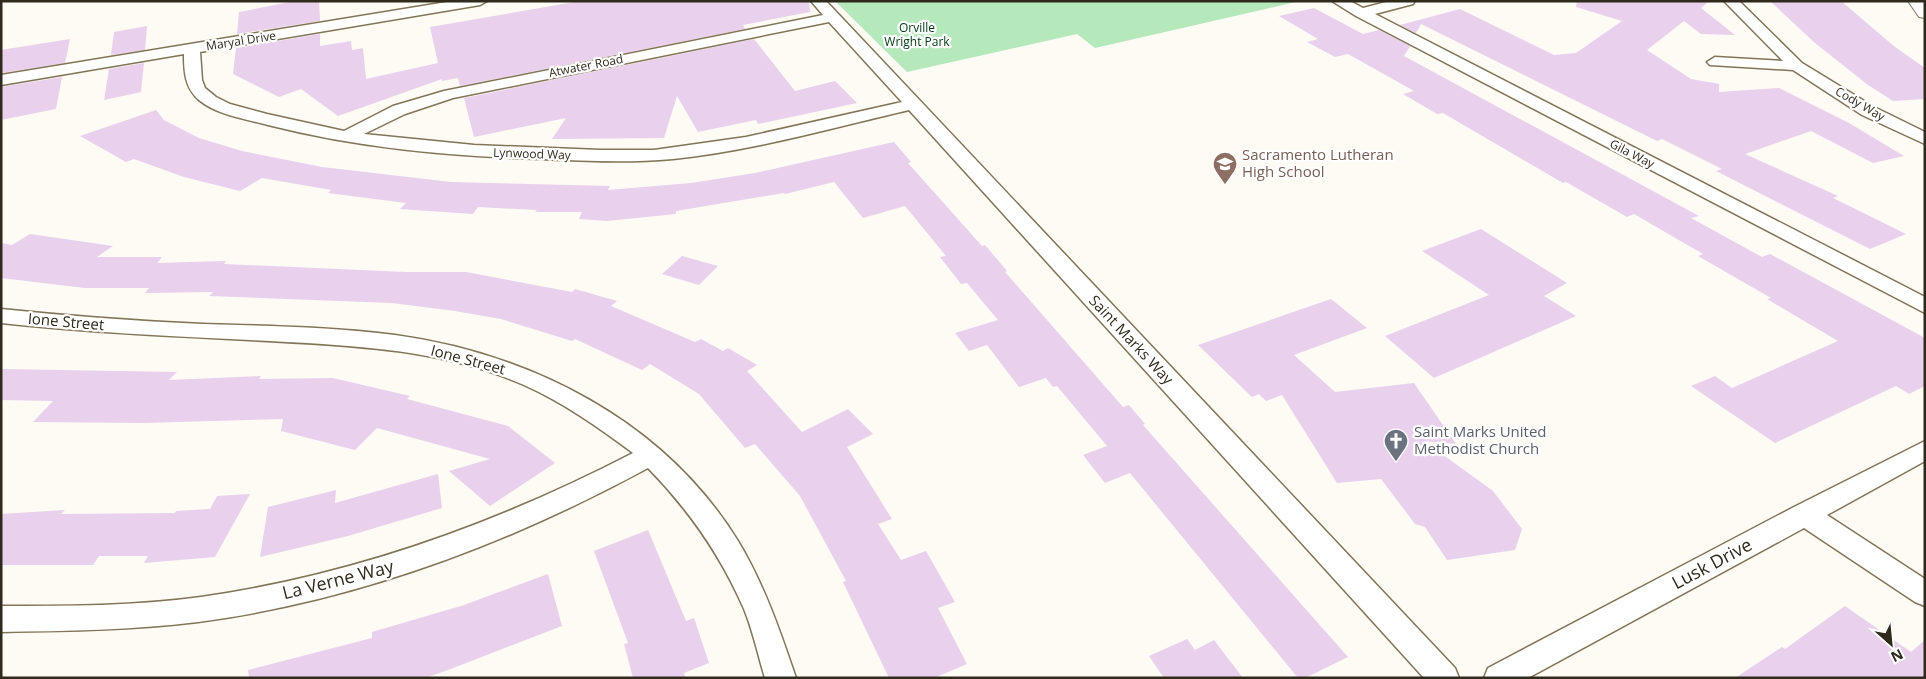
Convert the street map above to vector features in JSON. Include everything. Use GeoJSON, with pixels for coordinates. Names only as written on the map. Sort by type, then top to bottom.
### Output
{"type":"FeatureCollection","features":[{"type":"Feature","properties":{"kind":"street"},"geometry":{"type":"LineString","coordinates":[[361,1],[364,21]]}},
{"type":"Feature","properties":{"kind":"street","name":"Maryal Drive"},"geometry":{"type":"LineString","coordinates":[[1,80],[480,1]]}},
{"type":"Feature","properties":{"kind":"street","name":"Saint Marks Way"},"geometry":{"type":"LineString","coordinates":[[818,1],[1444,678]]}},
{"type":"Feature","properties":{"kind":"street","name":"Gila Way"},"geometry":{"type":"LineString","coordinates":[[1339,1],[1925,306]]}},
{"type":"Feature","properties":{"kind":"street"},"geometry":{"type":"LineString","coordinates":[[1360,13],[1408,1]]}},
{"type":"Feature","properties":{"kind":"street","name":"Cody Way"},"geometry":{"type":"LineString","coordinates":[[1731,1],[1797,66],[1868,111],[1925,139]]}},
{"type":"Feature","properties":{"kind":"street"},"geometry":{"type":"LineString","coordinates":[[1916,1],[1925,13]]}},
{"type":"Feature","properties":{"kind":"street","name":"Atwater Road"},"geometry":{"type":"LineString","coordinates":[[345,137],[399,110],[450,94],[833,17]]}},
{"type":"Feature","properties":{"kind":"street","name":"Lynwood Way"},"geometry":{"type":"LineString","coordinates":[[192,49],[192,74],[195,86],[204,96],[230,109],[281,123],[345,137],[416,147],[473,152],[648,155],[727,146],[914,104]]}},
{"type":"Feature","properties":{"kind":"street","name":"Cody Way"},"geometry":{"type":"LineString","coordinates":[[1715,62],[1797,66]]}},
{"type":"Feature","properties":{"kind":"street","name":"Ione Street"},"geometry":{"type":"LineString","coordinates":[[1,316],[117,327],[343,337],[399,344],[453,354],[504,369],[552,388],[597,413],[652,454],[689,492],[722,538],[751,591],[774,653],[780,678]]}},
{"type":"Feature","properties":{"kind":"street","name":"Lusk Drive"},"geometry":{"type":"LineString","coordinates":[[1499,678],[1925,450]]}},
{"type":"Feature","properties":{"kind":"street","name":"La Verne Way"},"geometry":{"type":"LineString","coordinates":[[1,619],[118,617],[200,609],[283,595],[366,575],[445,551],[520,521],[588,490],[652,454]]}},
{"type":"Feature","properties":{"kind":"street"},"geometry":{"type":"LineString","coordinates":[[1804,514],[1925,594]]}},
{"type":"Feature","properties":{"kind":"green space","name":"Orville Wright Park"},"geometry":{"type":"Polygon","coordinates":[[[835,1],[1300,1],[1095,48],[1077,34],[907,72],[835,1]]]}},
{"type":"Feature","properties":{"kind":"building"},"geometry":{"type":"Polygon","coordinates":[[[295,1],[319,1],[320,21],[237,34],[239,12],[295,1]]]}},
{"type":"Feature","properties":{"kind":"building"},"geometry":{"type":"Polygon","coordinates":[[[580,1],[809,1],[810,12],[743,25],[745,29],[460,86],[458,78],[442,81],[442,79],[338,116],[301,89],[279,97],[233,74],[236,48],[320,34],[320,46],[351,41],[352,50],[363,48],[366,79],[438,63],[430,27],[580,1]]]}},
{"type":"Feature","properties":{"kind":"building"},"geometry":{"type":"Polygon","coordinates":[[[1577,1],[1709,1],[1701,8],[1735,35],[1701,34],[1684,21],[1647,50],[1691,79],[1719,84],[1719,92],[1779,88],[1849,123],[1904,156],[1873,163],[1811,131],[1745,154],[1838,196],[1833,198],[1906,234],[1870,249],[1716,171],[1722,169],[1662,139],[1657,141],[1421,24],[1416,33],[1400,25],[1460,9],[1554,55],[1576,53],[1622,21],[1576,7],[1577,1]]]}},
{"type":"Feature","properties":{"kind":"building"},"geometry":{"type":"Polygon","coordinates":[[[1770,1],[1841,1],[1895,47],[1925,68],[1925,99],[1893,101],[1868,85],[1815,43],[1770,1]]]}},
{"type":"Feature","properties":{"kind":"building"},"geometry":{"type":"Polygon","coordinates":[[[1314,8],[1363,34],[1379,30],[1410,46],[1404,56],[1699,216],[1691,218],[1762,257],[1770,254],[1925,338],[1925,386],[1909,394],[1896,386],[1775,443],[1691,386],[1715,376],[1732,388],[1838,341],[1767,299],[1771,298],[1698,256],[1703,254],[1634,214],[1627,217],[1566,182],[1563,183],[1443,113],[1437,114],[1403,94],[1414,91],[1348,54],[1335,57],[1307,42],[1318,39],[1279,16],[1314,8]]]}},
{"type":"Feature","properties":{"kind":"building"},"geometry":{"type":"Polygon","coordinates":[[[147,26],[145,50],[111,55],[114,32],[147,26]]]}},
{"type":"Feature","properties":{"kind":"building"},"geometry":{"type":"Polygon","coordinates":[[[70,39],[65,63],[1,73],[1,50],[70,39]]]}},
{"type":"Feature","properties":{"kind":"building"},"geometry":{"type":"Polygon","coordinates":[[[754,39],[795,91],[835,81],[857,103],[758,124],[756,120],[698,132],[677,96],[664,138],[552,139],[566,118],[474,137],[464,98],[754,39]]]}},
{"type":"Feature","properties":{"kind":"building"},"geometry":{"type":"Polygon","coordinates":[[[144,63],[141,92],[104,100],[109,69],[144,63]]]}},
{"type":"Feature","properties":{"kind":"building"},"geometry":{"type":"Polygon","coordinates":[[[62,77],[56,109],[1,120],[1,87],[62,77]]]}},
{"type":"Feature","properties":{"kind":"building"},"geometry":{"type":"Polygon","coordinates":[[[156,110],[164,120],[199,138],[242,151],[322,167],[451,182],[610,186],[608,190],[691,183],[755,173],[894,142],[911,162],[908,163],[982,246],[985,245],[1007,271],[1005,272],[1123,407],[1129,405],[1145,424],[1143,425],[1348,657],[1305,678],[1298,678],[1130,473],[1105,483],[1083,455],[1107,446],[1057,386],[1053,387],[1046,378],[1019,387],[987,345],[969,351],[955,333],[998,320],[967,283],[961,284],[940,257],[946,256],[905,206],[863,218],[834,182],[785,194],[676,211],[676,214],[607,221],[579,219],[582,212],[535,212],[537,210],[478,207],[473,214],[400,209],[406,203],[328,193],[331,190],[262,178],[240,191],[184,177],[134,159],[126,162],[80,136],[156,110]]]}},
{"type":"Feature","properties":{"kind":"building"},"geometry":{"type":"Polygon","coordinates":[[[1481,229],[1567,283],[1544,296],[1576,316],[1434,378],[1385,336],[1489,295],[1422,251],[1481,229]]]}},
{"type":"Feature","properties":{"kind":"building"},"geometry":{"type":"Polygon","coordinates":[[[30,234],[113,246],[97,257],[162,257],[157,263],[226,261],[224,264],[406,272],[466,272],[572,292],[575,289],[617,301],[611,306],[695,342],[701,339],[723,351],[728,348],[757,365],[747,371],[802,432],[848,409],[873,434],[847,447],[892,519],[878,524],[901,560],[926,551],[955,602],[938,608],[967,664],[934,678],[889,678],[843,582],[846,581],[800,496],[755,444],[745,448],[699,394],[650,364],[642,370],[575,339],[572,341],[501,319],[455,311],[392,303],[209,296],[213,292],[145,293],[149,288],[85,288],[1,278],[1,243],[12,245],[30,234]]]}},
{"type":"Feature","properties":{"kind":"building"},"geometry":{"type":"Polygon","coordinates":[[[682,256],[718,266],[699,285],[662,274],[682,256]]]}},
{"type":"Feature","properties":{"kind":"building","name":"Saint Marks United Methodist Church"},"geometry":{"type":"Polygon","coordinates":[[[1331,299],[1367,328],[1294,355],[1335,392],[1414,383],[1456,444],[1424,441],[1493,491],[1522,529],[1515,550],[1447,560],[1425,527],[1415,524],[1381,479],[1337,483],[1282,395],[1266,401],[1259,394],[1252,397],[1198,345],[1331,299]]]}},
{"type":"Feature","properties":{"kind":"building"},"geometry":{"type":"Polygon","coordinates":[[[1,369],[177,372],[169,380],[261,376],[259,379],[333,378],[410,396],[407,399],[508,426],[555,463],[490,506],[449,471],[490,459],[377,428],[355,450],[281,431],[283,419],[143,423],[33,422],[53,401],[1,400],[1,369]]]}},
{"type":"Feature","properties":{"kind":"building"},"geometry":{"type":"Polygon","coordinates":[[[438,474],[442,508],[348,536],[260,557],[268,507],[336,490],[335,503],[438,474]]]}},
{"type":"Feature","properties":{"kind":"building"},"geometry":{"type":"Polygon","coordinates":[[[250,494],[215,557],[144,563],[148,556],[99,556],[93,565],[1,565],[1,514],[65,510],[61,514],[175,513],[176,511],[210,509],[217,496],[250,494]]]}},
{"type":"Feature","properties":{"kind":"building"},"geometry":{"type":"Polygon","coordinates":[[[648,530],[686,621],[694,618],[709,663],[684,673],[685,678],[633,678],[624,644],[628,643],[594,551],[648,530]]]}},
{"type":"Feature","properties":{"kind":"building"},"geometry":{"type":"Polygon","coordinates":[[[548,574],[562,626],[425,678],[249,678],[248,670],[372,638],[372,632],[464,605],[548,574]]]}},
{"type":"Feature","properties":{"kind":"building"},"geometry":{"type":"Polygon","coordinates":[[[1845,606],[1911,652],[1925,640],[1925,678],[1735,678],[1782,647],[1785,649],[1845,606]]]}},
{"type":"Feature","properties":{"kind":"building"},"geometry":{"type":"Polygon","coordinates":[[[1187,639],[1195,650],[1214,640],[1243,678],[1164,678],[1149,656],[1187,639]]]}},
{"type":"Feature","properties":{"kind":"place","name":"Sacramento Lutheran High School"},"geometry":{"type":"Point","coordinates":[1225,185]}},
{"type":"Feature","properties":{"kind":"place","name":"Saint Marks United Methodist Church"},"geometry":{"type":"Point","coordinates":[1396,462]}}]}
